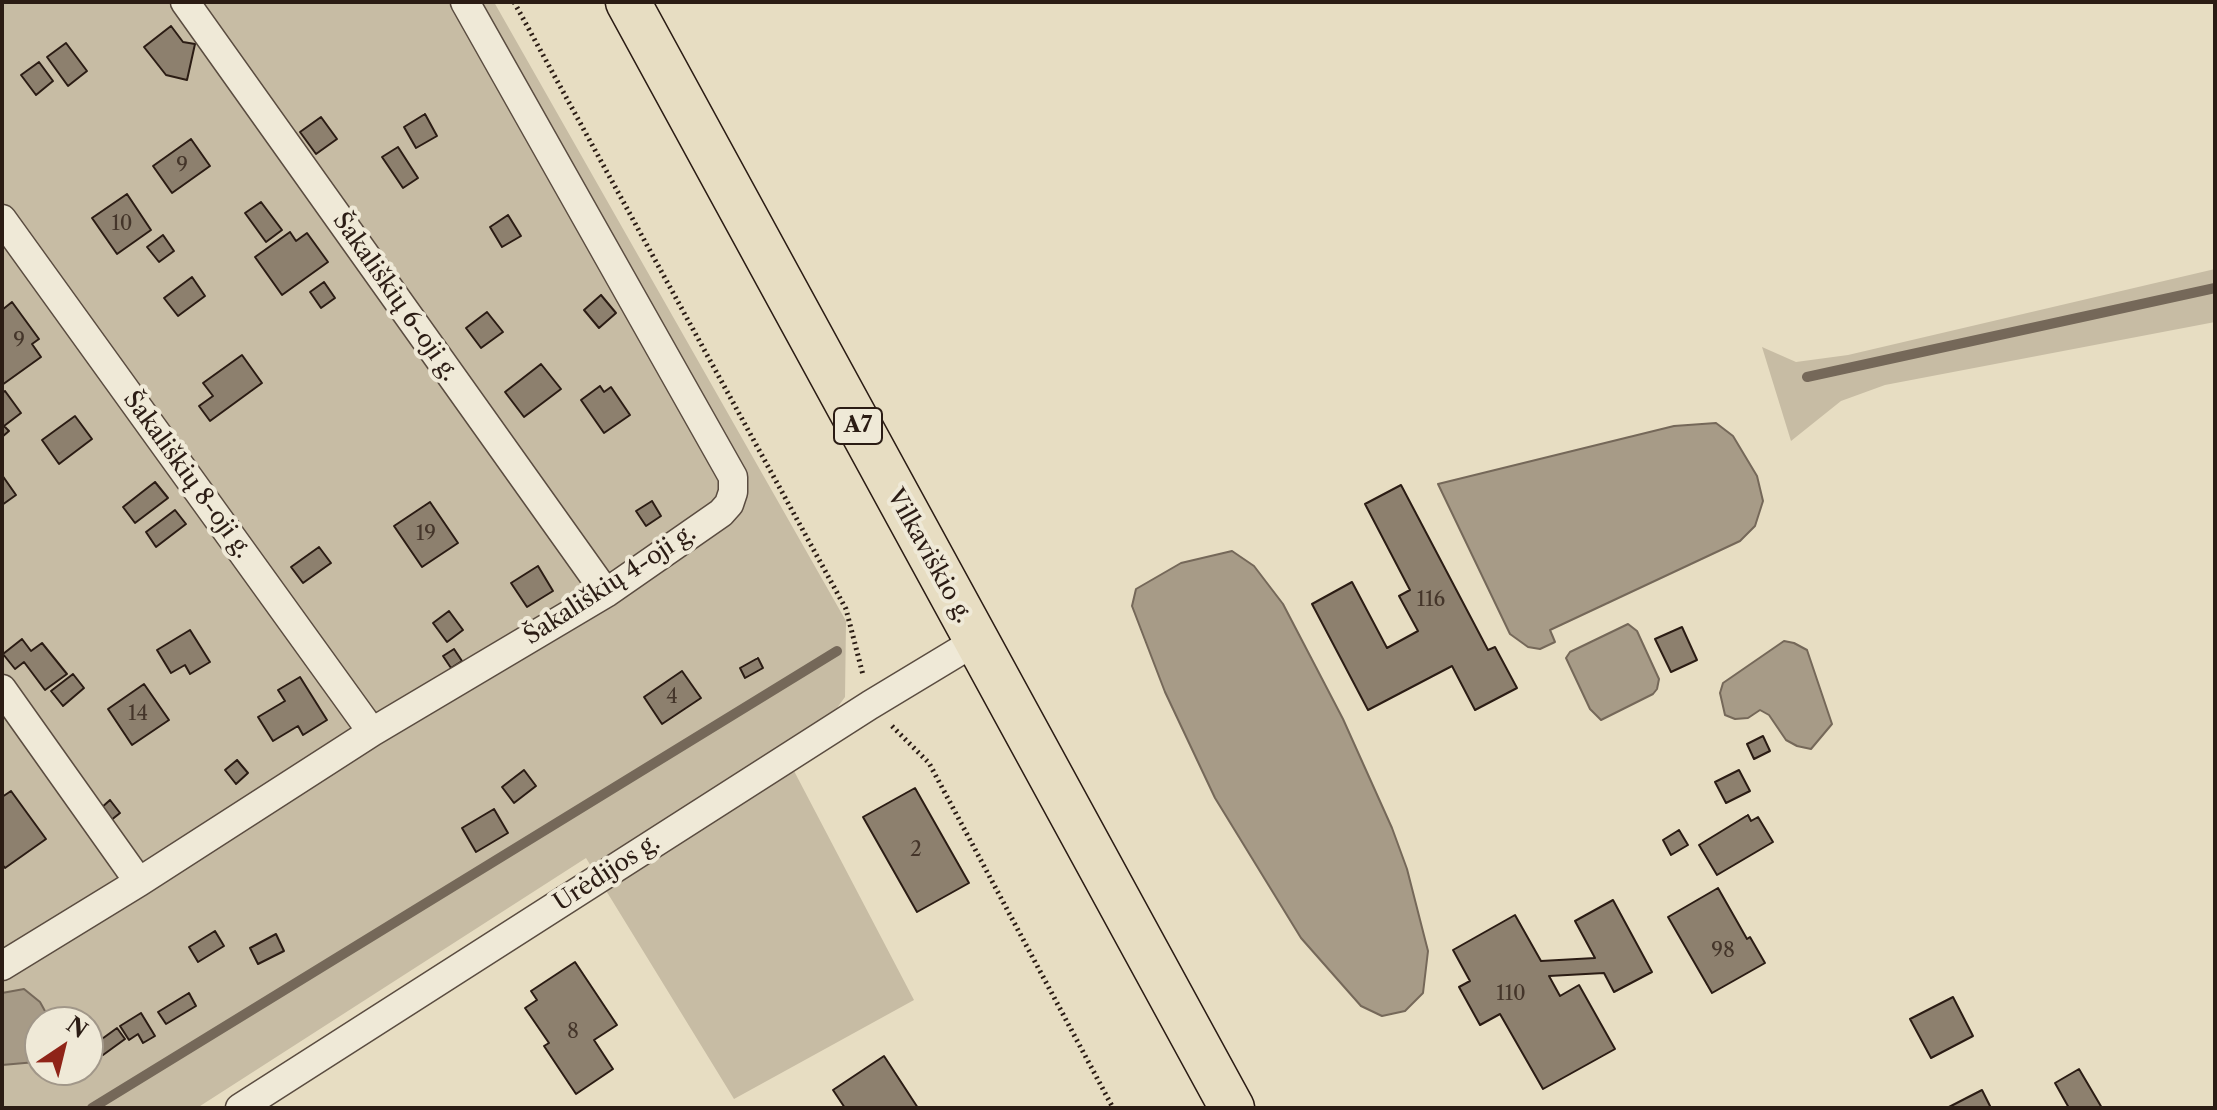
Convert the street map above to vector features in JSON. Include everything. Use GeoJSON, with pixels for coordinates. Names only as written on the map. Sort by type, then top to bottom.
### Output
{"type":"FeatureCollection","features":[{"type":"Feature","properties":{"kind":"highway","name":"Vilkaviškio g."},"geometry":{"type":"LineString","coordinates":[[628,2],[1232,1108]]}},
{"type":"Feature","properties":{"kind":"street","name":"Šakališkių 6-oji g."},"geometry":{"type":"LineString","coordinates":[[185,2],[606,593]]}},
{"type":"Feature","properties":{"kind":"street","name":"Šakališkių 4-oji g."},"geometry":{"type":"LineString","coordinates":[[2,966],[372,732],[606,593],[721,513],[729,504],[733,477],[465,2]]}},
{"type":"Feature","properties":{"kind":"street","name":"Šakališkių 8-oji g."},"geometry":{"type":"LineString","coordinates":[[2,219],[372,732]]}},
{"type":"Feature","properties":{"kind":"street","name":"Urėdijos g."},"geometry":{"type":"LineString","coordinates":[[240,1108],[870,705],[976,641]]}},
{"type":"Feature","properties":{"kind":"street"},"geometry":{"type":"LineString","coordinates":[[2,689],[139,882]]}},
{"type":"Feature","properties":{"kind":"path"},"geometry":{"type":"LineString","coordinates":[[514,2],[846,609],[870,705],[929,763],[1113,1108]]}},
{"type":"Feature","properties":{"kind":"shaded area"},"geometry":{"type":"Polygon","coordinates":[[[2,2],[494,2],[846,621],[845,697],[793,769],[914,1000],[734,1099],[586,858],[197,1108],[2,1108],[2,2]]]}},
{"type":"Feature","properties":{"kind":"shaded area"},"geometry":{"type":"Polygon","coordinates":[[[2215,269],[2215,322],[1885,385],[1841,401],[1791,441],[1762,347],[1796,362],[1848,355],[2215,269]]]}},
{"type":"Feature","properties":{"kind":"shaded area"},"geometry":{"type":"Polygon","coordinates":[[[1716,423],[1733,436],[1757,476],[1763,501],[1755,526],[1740,541],[1550,630],[1555,642],[1540,649],[1528,647],[1510,634],[1438,484],[1674,426],[1716,423]]]}},
{"type":"Feature","properties":{"kind":"shaded area"},"geometry":{"type":"Polygon","coordinates":[[[1232,551],[1254,566],[1283,604],[1343,719],[1392,828],[1407,869],[1428,951],[1423,993],[1405,1011],[1382,1016],[1361,1006],[1301,938],[1215,798],[1165,692],[1132,606],[1136,589],[1181,563],[1232,551]]]}},
{"type":"Feature","properties":{"kind":"shaded area"},"geometry":{"type":"Polygon","coordinates":[[[1628,624],[1637,631],[1659,679],[1657,689],[1653,694],[1601,720],[1590,709],[1566,658],[1570,652],[1628,624]]]}},
{"type":"Feature","properties":{"kind":"shaded area"},"geometry":{"type":"Polygon","coordinates":[[[1784,641],[1807,650],[1832,724],[1811,749],[1786,740],[1769,715],[1760,710],[1748,718],[1735,719],[1725,715],[1720,693],[1723,683],[1784,641]]]}},
{"type":"Feature","properties":{"kind":"shaded area"},"geometry":{"type":"Polygon","coordinates":[[[24,989],[42,1006],[24,1006],[24,1063],[2,1065],[2,993],[24,989]]]}},
{"type":"Feature","properties":{"kind":"building"},"geometry":{"type":"Polygon","coordinates":[[[171,26],[183,42],[195,44],[187,80],[166,75],[144,47],[171,26]]]}},
{"type":"Feature","properties":{"kind":"building"},"geometry":{"type":"Polygon","coordinates":[[[66,43],[87,71],[68,86],[47,57],[66,43]]]}},
{"type":"Feature","properties":{"kind":"building"},"geometry":{"type":"Polygon","coordinates":[[[39,62],[53,81],[36,95],[21,75],[39,62]]]}},
{"type":"Feature","properties":{"kind":"building"},"geometry":{"type":"Polygon","coordinates":[[[425,114],[437,136],[416,148],[404,127],[425,114]]]}},
{"type":"Feature","properties":{"kind":"building"},"geometry":{"type":"Polygon","coordinates":[[[321,117],[337,139],[316,154],[300,132],[321,117]]]}},
{"type":"Feature","properties":{"kind":"building"},"geometry":{"type":"Polygon","coordinates":[[[191,139],[210,166],[172,193],[153,166],[191,139]]]}},
{"type":"Feature","properties":{"kind":"building"},"geometry":{"type":"Polygon","coordinates":[[[398,147],[418,178],[403,188],[382,157],[398,147]]]}},
{"type":"Feature","properties":{"kind":"building"},"geometry":{"type":"Polygon","coordinates":[[[127,194],[151,230],[117,254],[92,218],[127,194]]]}},
{"type":"Feature","properties":{"kind":"building"},"geometry":{"type":"Polygon","coordinates":[[[261,202],[282,230],[266,242],[245,213],[261,202]]]}},
{"type":"Feature","properties":{"kind":"building"},"geometry":{"type":"Polygon","coordinates":[[[508,215],[521,236],[502,247],[490,227],[508,215]]]}},
{"type":"Feature","properties":{"kind":"building"},"geometry":{"type":"Polygon","coordinates":[[[290,232],[296,241],[307,233],[328,262],[282,295],[255,257],[290,232]]]}},
{"type":"Feature","properties":{"kind":"building"},"geometry":{"type":"Polygon","coordinates":[[[163,235],[174,251],[159,262],[147,247],[163,235]]]}},
{"type":"Feature","properties":{"kind":"building"},"geometry":{"type":"Polygon","coordinates":[[[192,277],[205,296],[178,316],[164,298],[192,277]]]}},
{"type":"Feature","properties":{"kind":"building"},"geometry":{"type":"Polygon","coordinates":[[[324,282],[335,298],[321,308],[310,292],[324,282]]]}},
{"type":"Feature","properties":{"kind":"building"},"geometry":{"type":"Polygon","coordinates":[[[601,295],[616,313],[599,328],[584,310],[601,295]]]}},
{"type":"Feature","properties":{"kind":"building"},"geometry":{"type":"Polygon","coordinates":[[[12,302],[39,339],[32,344],[41,357],[2,385],[2,310],[12,302]]]}},
{"type":"Feature","properties":{"kind":"building"},"geometry":{"type":"Polygon","coordinates":[[[487,312],[503,332],[481,348],[466,328],[487,312]]]}},
{"type":"Feature","properties":{"kind":"building"},"geometry":{"type":"Polygon","coordinates":[[[242,355],[262,383],[210,421],[199,406],[213,396],[203,383],[242,355]]]}},
{"type":"Feature","properties":{"kind":"building"},"geometry":{"type":"Polygon","coordinates":[[[541,364],[561,389],[524,417],[505,392],[541,364]]]}},
{"type":"Feature","properties":{"kind":"building"},"geometry":{"type":"Polygon","coordinates":[[[600,386],[604,392],[611,387],[630,415],[604,433],[581,400],[600,386]]]}},
{"type":"Feature","properties":{"kind":"building"},"geometry":{"type":"Polygon","coordinates":[[[5,391],[21,413],[4,426],[9,431],[2,437],[2,393],[5,391]]]}},
{"type":"Feature","properties":{"kind":"building"},"geometry":{"type":"Polygon","coordinates":[[[75,416],[92,439],[59,464],[42,440],[75,416]]]}},
{"type":"Feature","properties":{"kind":"building"},"geometry":{"type":"Polygon","coordinates":[[[2,475],[16,495],[2,505],[2,475]]]}},
{"type":"Feature","properties":{"kind":"building"},"geometry":{"type":"Polygon","coordinates":[[[155,482],[168,498],[135,523],[123,507],[155,482]]]}},
{"type":"Feature","properties":{"kind":"building"},"geometry":{"type":"Polygon","coordinates":[[[1401,485],[1488,650],[1495,647],[1517,688],[1475,710],[1452,666],[1368,710],[1312,604],[1352,582],[1387,648],[1418,631],[1399,596],[1410,590],[1365,504],[1401,485]]]}},
{"type":"Feature","properties":{"kind":"building"},"geometry":{"type":"Polygon","coordinates":[[[652,501],[661,516],[646,526],[636,511],[652,501]]]}},
{"type":"Feature","properties":{"kind":"building"},"geometry":{"type":"Polygon","coordinates":[[[430,502],[458,543],[422,567],[394,526],[430,502]]]}},
{"type":"Feature","properties":{"kind":"building"},"geometry":{"type":"Polygon","coordinates":[[[175,510],[186,524],[156,547],[146,532],[175,510]]]}},
{"type":"Feature","properties":{"kind":"building"},"geometry":{"type":"Polygon","coordinates":[[[319,547],[331,563],[303,583],[291,567],[319,547]]]}},
{"type":"Feature","properties":{"kind":"building"},"geometry":{"type":"Polygon","coordinates":[[[538,566],[553,591],[527,607],[511,583],[538,566]]]}},
{"type":"Feature","properties":{"kind":"building"},"geometry":{"type":"Polygon","coordinates":[[[449,611],[463,630],[447,642],[433,623],[449,611]]]}},
{"type":"Feature","properties":{"kind":"building"},"geometry":{"type":"Polygon","coordinates":[[[1682,627],[1697,660],[1671,672],[1655,639],[1682,627]]]}},
{"type":"Feature","properties":{"kind":"building"},"geometry":{"type":"Polygon","coordinates":[[[190,630],[210,662],[190,674],[185,665],[171,673],[157,650],[190,630]]]}},
{"type":"Feature","properties":{"kind":"building"},"geometry":{"type":"Polygon","coordinates":[[[22,639],[31,651],[42,643],[67,674],[45,690],[24,662],[15,669],[3,654],[22,639]]]}},
{"type":"Feature","properties":{"kind":"building"},"geometry":{"type":"Polygon","coordinates":[[[454,649],[462,661],[451,668],[443,656],[454,649]]]}},
{"type":"Feature","properties":{"kind":"building"},"geometry":{"type":"Polygon","coordinates":[[[758,658],[763,668],[745,678],[740,668],[758,658]]]}},
{"type":"Feature","properties":{"kind":"building"},"geometry":{"type":"Polygon","coordinates":[[[682,671],[701,698],[662,724],[644,697],[682,671]]]}},
{"type":"Feature","properties":{"kind":"building"},"geometry":{"type":"Polygon","coordinates":[[[73,674],[84,688],[63,706],[51,691],[73,674]]]}},
{"type":"Feature","properties":{"kind":"building"},"geometry":{"type":"Polygon","coordinates":[[[300,677],[327,720],[303,735],[298,726],[273,741],[258,717],[285,701],[278,690],[300,677]]]}},
{"type":"Feature","properties":{"kind":"building"},"geometry":{"type":"Polygon","coordinates":[[[144,684],[169,720],[132,745],[108,709],[144,684]]]}},
{"type":"Feature","properties":{"kind":"building"},"geometry":{"type":"Polygon","coordinates":[[[1763,736],[1770,751],[1754,759],[1747,744],[1763,736]]]}},
{"type":"Feature","properties":{"kind":"building"},"geometry":{"type":"Polygon","coordinates":[[[237,760],[248,773],[236,784],[225,770],[237,760]]]}},
{"type":"Feature","properties":{"kind":"building"},"geometry":{"type":"Polygon","coordinates":[[[524,770],[536,786],[514,803],[502,787],[524,770]]]}},
{"type":"Feature","properties":{"kind":"building"},"geometry":{"type":"Polygon","coordinates":[[[1739,770],[1750,791],[1726,803],[1715,782],[1739,770]]]}},
{"type":"Feature","properties":{"kind":"building"},"geometry":{"type":"Polygon","coordinates":[[[915,788],[969,883],[917,912],[863,817],[915,788]]]}},
{"type":"Feature","properties":{"kind":"building"},"geometry":{"type":"Polygon","coordinates":[[[11,791],[46,839],[5,868],[2,864],[2,797],[11,791]]]}},
{"type":"Feature","properties":{"kind":"building"},"geometry":{"type":"Polygon","coordinates":[[[110,800],[120,813],[110,821],[100,809],[110,800]]]}},
{"type":"Feature","properties":{"kind":"building"},"geometry":{"type":"Polygon","coordinates":[[[494,809],[508,833],[476,852],[462,828],[494,809]]]}},
{"type":"Feature","properties":{"kind":"building"},"geometry":{"type":"Polygon","coordinates":[[[1748,815],[1751,821],[1758,817],[1773,842],[1717,875],[1699,845],[1748,815]]]}},
{"type":"Feature","properties":{"kind":"building"},"geometry":{"type":"Polygon","coordinates":[[[1679,830],[1688,845],[1671,855],[1663,840],[1679,830]]]}},
{"type":"Feature","properties":{"kind":"building"},"geometry":{"type":"Polygon","coordinates":[[[1718,888],[1747,939],[1750,937],[1765,963],[1712,993],[1668,917],[1718,888]]]}},
{"type":"Feature","properties":{"kind":"building"},"geometry":{"type":"Polygon","coordinates":[[[1613,900],[1652,972],[1614,992],[1604,973],[1549,976],[1560,996],[1579,985],[1615,1049],[1543,1089],[1500,1014],[1480,1025],[1459,987],[1470,981],[1453,950],[1515,915],[1541,961],[1595,958],[1575,921],[1613,900]]]}},
{"type":"Feature","properties":{"kind":"building"},"geometry":{"type":"Polygon","coordinates":[[[215,931],[224,946],[198,962],[189,947],[215,931]]]}},
{"type":"Feature","properties":{"kind":"building"},"geometry":{"type":"Polygon","coordinates":[[[276,934],[284,951],[258,964],[250,948],[276,934]]]}},
{"type":"Feature","properties":{"kind":"building"},"geometry":{"type":"Polygon","coordinates":[[[575,962],[617,1025],[594,1040],[613,1069],[576,1094],[544,1046],[549,1043],[525,1008],[537,1000],[531,991],[575,962]]]}},
{"type":"Feature","properties":{"kind":"building"},"geometry":{"type":"Polygon","coordinates":[[[189,993],[196,1006],[166,1024],[158,1012],[189,993]]]}},
{"type":"Feature","properties":{"kind":"building"},"geometry":{"type":"Polygon","coordinates":[[[1953,997],[1973,1036],[1931,1058],[1910,1019],[1953,997]]]}},
{"type":"Feature","properties":{"kind":"building"},"geometry":{"type":"Polygon","coordinates":[[[141,1013],[155,1036],[143,1043],[138,1034],[129,1040],[120,1026],[141,1013]]]}},
{"type":"Feature","properties":{"kind":"building"},"geometry":{"type":"Polygon","coordinates":[[[117,1028],[125,1039],[104,1054],[104,1037],[117,1028]]]}},
{"type":"Feature","properties":{"kind":"building"},"geometry":{"type":"Polygon","coordinates":[[[884,1056],[918,1108],[845,1108],[833,1090],[884,1056]]]}},
{"type":"Feature","properties":{"kind":"building"},"geometry":{"type":"Polygon","coordinates":[[[2079,1069],[2102,1108],[2069,1108],[2055,1083],[2079,1069]]]}},
{"type":"Feature","properties":{"kind":"building"},"geometry":{"type":"Polygon","coordinates":[[[1982,1090],[1991,1108],[1947,1108],[1982,1090]]]}},
{"type":"Feature","properties":{"kind":"waterway"},"geometry":{"type":"LineString","coordinates":[[1807,377],[2215,288]]}},
{"type":"Feature","properties":{"kind":"waterway"},"geometry":{"type":"LineString","coordinates":[[92,1108],[837,651]]}}]}
